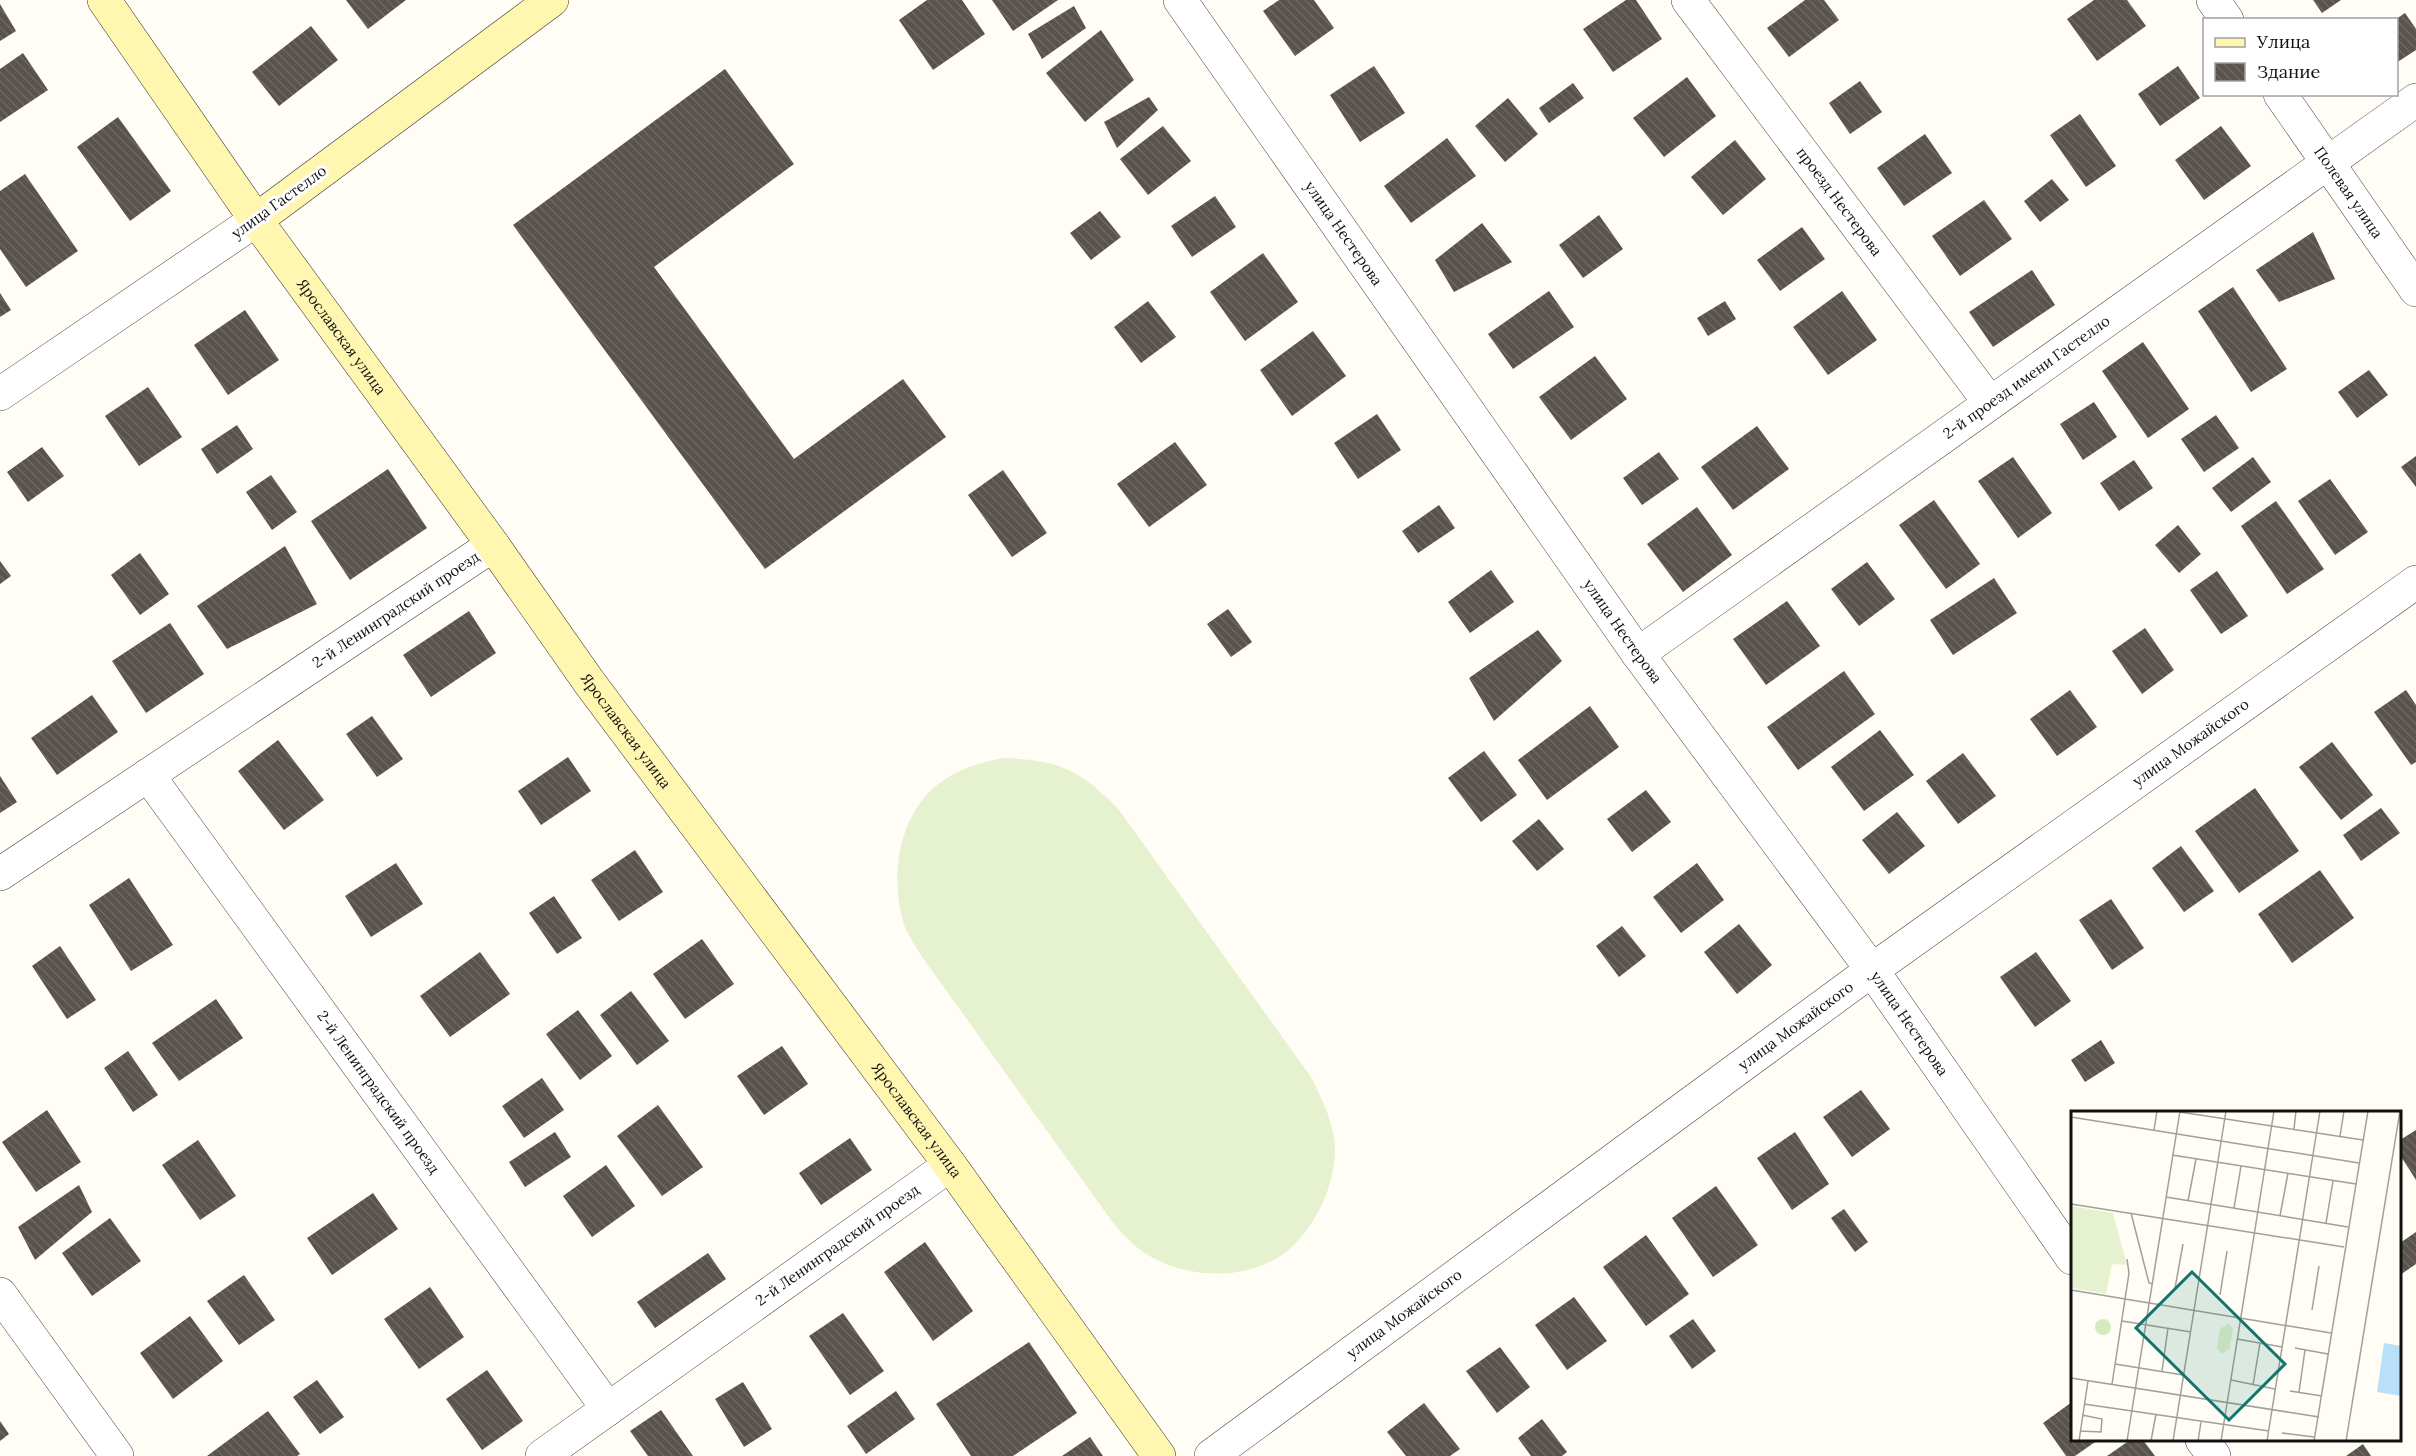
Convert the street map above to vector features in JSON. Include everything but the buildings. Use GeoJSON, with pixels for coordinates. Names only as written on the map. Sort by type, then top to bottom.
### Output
{"type":"FeatureCollection","features":[{"type":"Feature","properties":{"kind":"street","name":"Ярославская улица"},"geometry":{"type":"LineString","coordinates":[[104,0],[256,220],[493,545],[589,682],[950,1166],[1159,1456]]}},
{"type":"Feature","properties":{"kind":"street","name":"улица Гастелло"},"geometry":{"type":"LineString","coordinates":[[0,394],[256,220],[552,0]]}},
{"type":"Feature","properties":{"kind":"street","name":"улица Нестерова"},"geometry":{"type":"LineString","coordinates":[[1180,0],[1638,654],[1872,970],[2071,1255]]}},
{"type":"Feature","properties":{"kind":"street","name":"проезд Нестерова"},"geometry":{"type":"LineString","coordinates":[[1688,0],[1990,403]]}},
{"type":"Feature","properties":{"kind":"street"},"geometry":{"type":"LineString","coordinates":[[2213,0],[2226,18]]}},
{"type":"Feature","properties":{"kind":"street","name":"Полевая улица"},"geometry":{"type":"LineString","coordinates":[[2281,96],[2416,290]]}},
{"type":"Feature","properties":{"kind":"street","name":"2-й проезд имени Гастелло"},"geometry":{"type":"LineString","coordinates":[[1638,654],[2416,100]]}},
{"type":"Feature","properties":{"kind":"street","name":"2-й Ленинградский проезд"},"geometry":{"type":"LineString","coordinates":[[0,874],[493,545]]}},
{"type":"Feature","properties":{"kind":"street","name":"улица Можайского"},"geometry":{"type":"LineString","coordinates":[[1211,1456],[1872,970],[2416,582]]}},
{"type":"Feature","properties":{"kind":"street","name":"2-й Ленинградский проезд"},"geometry":{"type":"LineString","coordinates":[[148,775],[608,1409]]}},
{"type":"Feature","properties":{"kind":"street","name":"2-й Ленинградский проезд"},"geometry":{"type":"LineString","coordinates":[[542,1456],[950,1166]]}},
{"type":"Feature","properties":{"kind":"street"},"geometry":{"type":"LineString","coordinates":[[0,1294],[117,1456]]}},
{"type":"Feature","properties":{"kind":"street"},"geometry":{"type":"LineString","coordinates":[[2203,1441],[2214,1456]]}},
{"type":"Feature","properties":{"kind":"green space"},"geometry":{"type":"Polygon","coordinates":[[[1003,758],[1039,761],[1067,769],[1092,785],[1119,810],[1311,1077],[1328,1114],[1334,1137],[1335,1157],[1331,1178],[1321,1207],[1306,1230],[1287,1251],[1270,1262],[1230,1273],[1188,1271],[1149,1256],[1133,1244],[1111,1220],[920,954],[908,933],[899,902],[898,861],[902,842],[918,806],[931,790],[947,778],[974,765],[1003,758]]]}}]}
